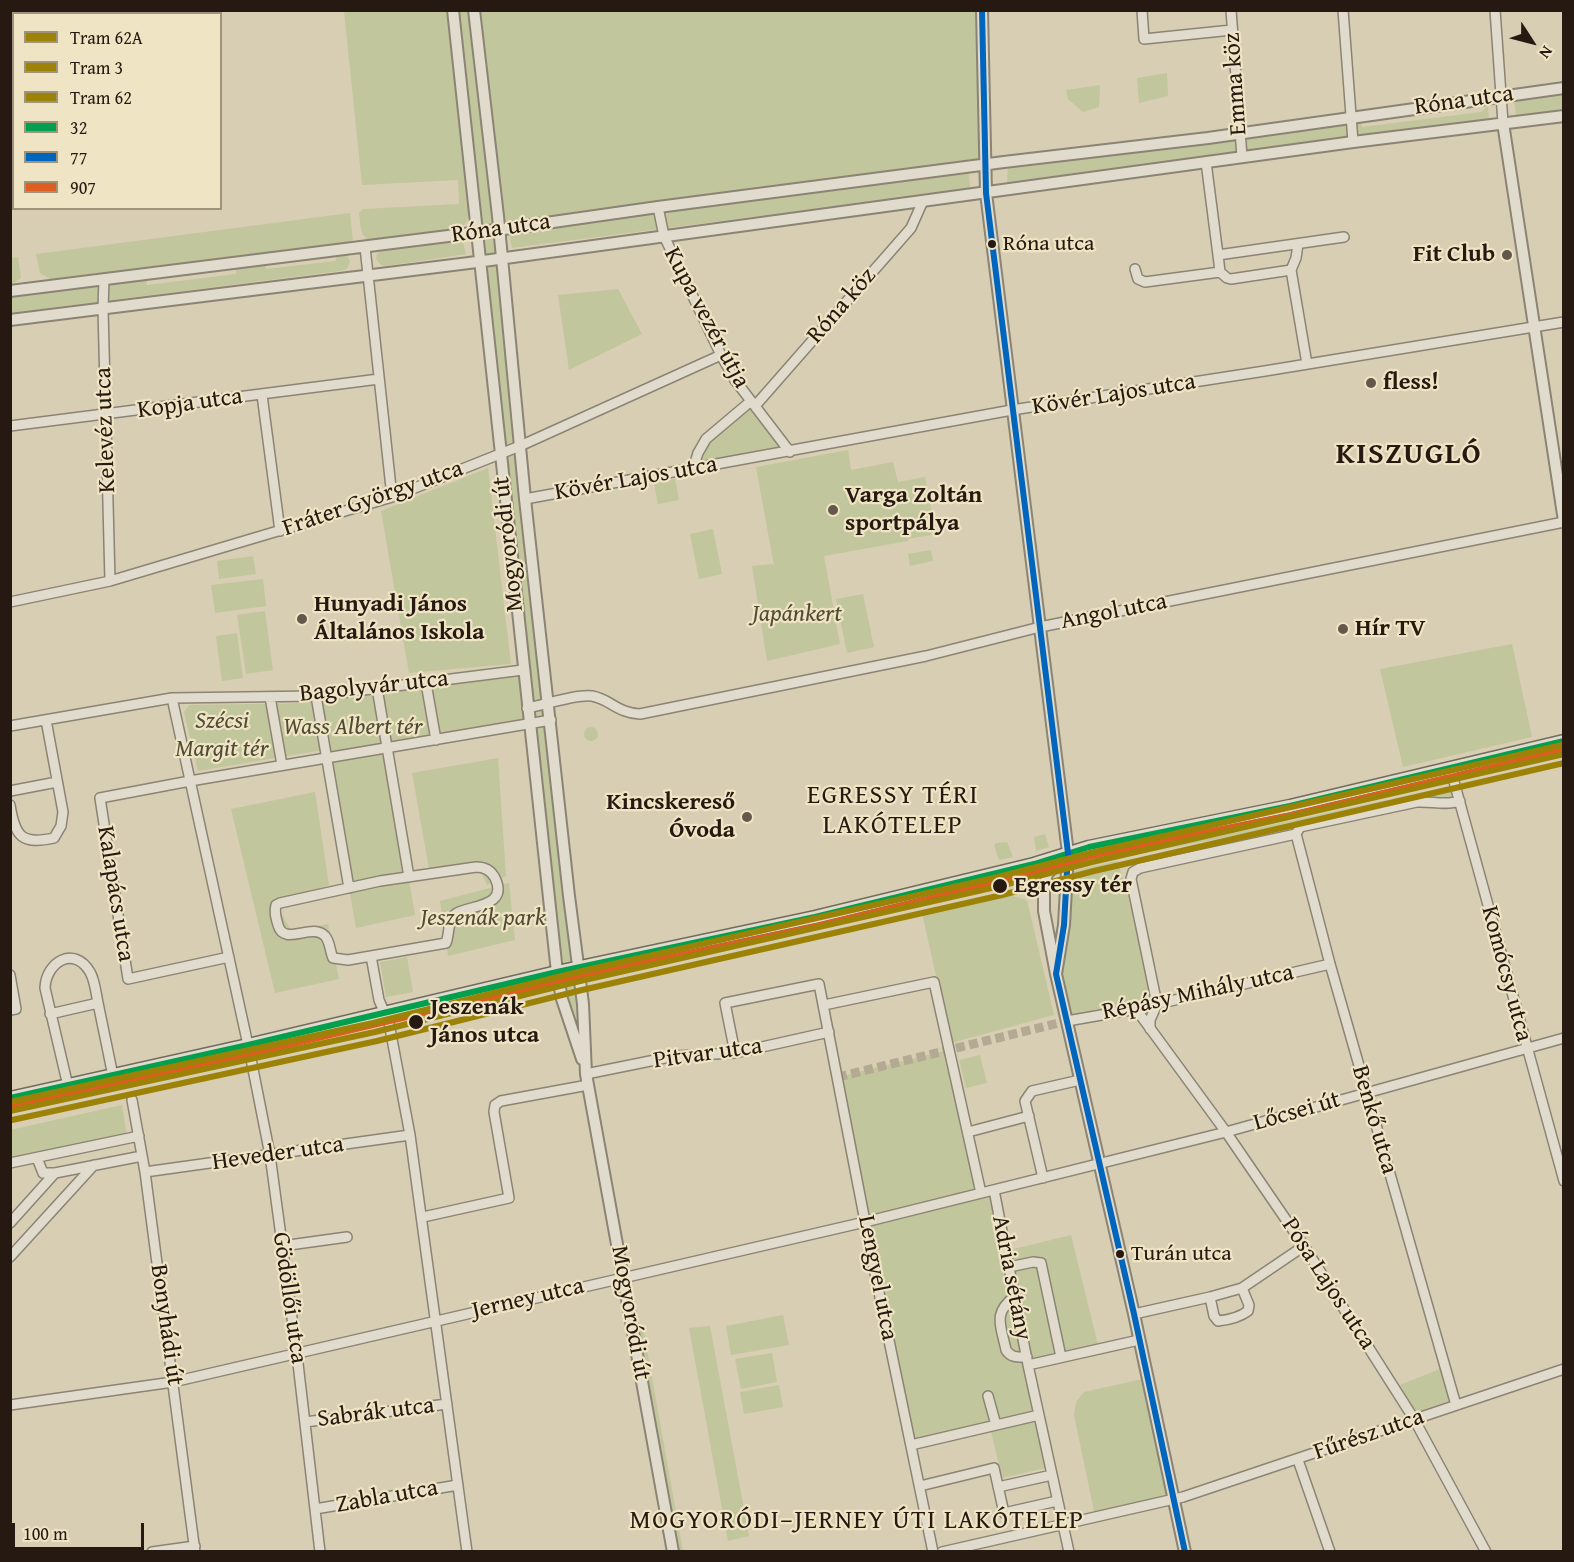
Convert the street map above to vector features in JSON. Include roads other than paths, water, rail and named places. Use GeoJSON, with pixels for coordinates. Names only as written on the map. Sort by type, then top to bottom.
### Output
{"type":"FeatureCollection","features":[{"type":"Feature","properties":{"kind":"main road"},"geometry":{"type":"LineString","coordinates":[[10,1098],[557,972],[825,914],[1034,864],[1068,853],[1290,806],[1450,766],[1563,741]]}},
{"type":"Feature","properties":{"kind":"street","name":"Mogyoródi út"},"geometry":{"type":"LineString","coordinates":[[453,10],[557,972],[562,999],[587,1079],[673,1551]]}},
{"type":"Feature","properties":{"kind":"street","name":"Mogyoródi út"},"geometry":{"type":"LineString","coordinates":[[474,10],[499,230],[525,499],[583,1004],[587,1079]]}},
{"type":"Feature","properties":{"kind":"street"},"geometry":{"type":"LineString","coordinates":[[982,10],[986,193],[1068,853],[1064,925],[1056,974]]}},
{"type":"Feature","properties":{"kind":"street"},"geometry":{"type":"LineString","coordinates":[[1142,10],[1144,39],[1232,30]]}},
{"type":"Feature","properties":{"kind":"street","name":"Emma köz"},"geometry":{"type":"LineString","coordinates":[[1231,10],[1242,157]]}},
{"type":"Feature","properties":{"kind":"street"},"geometry":{"type":"LineString","coordinates":[[1343,10],[1353,142]]}},
{"type":"Feature","properties":{"kind":"street"},"geometry":{"type":"LineString","coordinates":[[1495,10],[1503,123],[1563,521]]}},
{"type":"Feature","properties":{"kind":"street","name":"Róna utca"},"geometry":{"type":"LineString","coordinates":[[10,291],[499,230],[985,164],[1240,133],[1563,88]]}},
{"type":"Feature","properties":{"kind":"street","name":"Róna utca"},"geometry":{"type":"LineString","coordinates":[[10,320],[479,261],[1353,142],[1563,116]]}},
{"type":"Feature","properties":{"kind":"street"},"geometry":{"type":"LineString","coordinates":[[1206,162],[1220,272],[1231,279],[1291,270]]}},
{"type":"Feature","properties":{"kind":"street","name":"Róna köz"},"geometry":{"type":"LineString","coordinates":[[693,469],[706,439],[753,404],[910,228],[923,201]]}},
{"type":"Feature","properties":{"kind":"street","name":"Kupa vezér útja"},"geometry":{"type":"LineString","coordinates":[[658,207],[664,236],[721,355],[753,404],[790,452]]}},
{"type":"Feature","properties":{"kind":"street"},"geometry":{"type":"LineString","coordinates":[[1218,255],[1344,237]]}},
{"type":"Feature","properties":{"kind":"street"},"geometry":{"type":"LineString","coordinates":[[1298,244],[1291,270],[1307,364]]}},
{"type":"Feature","properties":{"kind":"street"},"geometry":{"type":"LineString","coordinates":[[365,247],[392,497]]}},
{"type":"Feature","properties":{"kind":"street"},"geometry":{"type":"LineString","coordinates":[[1135,269],[1138,279],[1145,282],[1220,272]]}},
{"type":"Feature","properties":{"kind":"street","name":"Kelevéz utca"},"geometry":{"type":"LineString","coordinates":[[104,279],[110,581]]}},
{"type":"Feature","properties":{"kind":"street","name":"Kövér Lajos utca"},"geometry":{"type":"LineString","coordinates":[[525,499],[1012,410],[1563,321]]}},
{"type":"Feature","properties":{"kind":"street","name":"Fráter György utca"},"geometry":{"type":"LineString","coordinates":[[10,602],[110,581],[392,497],[520,446],[721,355]]}},
{"type":"Feature","properties":{"kind":"street","name":"Kopja utca"},"geometry":{"type":"LineString","coordinates":[[10,426],[106,416],[379,379]]}},
{"type":"Feature","properties":{"kind":"street"},"geometry":{"type":"LineString","coordinates":[[262,395],[280,531]]}},
{"type":"Feature","properties":{"kind":"street","name":"Angol utca"},"geometry":{"type":"LineString","coordinates":[[527,708],[582,696],[592,696],[603,699],[619,710],[640,714],[926,656],[1040,627],[1563,521]]}},
{"type":"Feature","properties":{"kind":"street","name":"Bagolyvár utca"},"geometry":{"type":"LineString","coordinates":[[10,726],[172,698],[316,696],[523,670]]}},
{"type":"Feature","properties":{"kind":"street"},"geometry":{"type":"LineString","coordinates":[[426,683],[436,740]]}},
{"type":"Feature","properties":{"kind":"street"},"geometry":{"type":"LineString","coordinates":[[377,688],[409,877]]}},
{"type":"Feature","properties":{"kind":"street"},"geometry":{"type":"LineString","coordinates":[[316,696],[349,888]]}},
{"type":"Feature","properties":{"kind":"street"},"geometry":{"type":"LineString","coordinates":[[270,697],[282,765]]}},
{"type":"Feature","properties":{"kind":"street"},"geometry":{"type":"LineString","coordinates":[[172,698],[248,1045]]}},
{"type":"Feature","properties":{"kind":"street"},"geometry":{"type":"LineString","coordinates":[[10,805],[15,827],[24,838],[36,842],[54,838],[62,826],[63,812],[46,720]]}},
{"type":"Feature","properties":{"kind":"street"},"geometry":{"type":"LineString","coordinates":[[190,781],[550,720]]}},
{"type":"Feature","properties":{"kind":"street","name":"Komócsy utca"},"geometry":{"type":"LineString","coordinates":[[1450,766],[1563,1180]]}},
{"type":"Feature","properties":{"kind":"street","name":"Kalapács utca"},"geometry":{"type":"LineString","coordinates":[[190,781],[100,798],[128,979],[229,957]]}},
{"type":"Feature","properties":{"kind":"street"},"geometry":{"type":"LineString","coordinates":[[10,791],[57,782]]}},
{"type":"Feature","properties":{"kind":"street"},"geometry":{"type":"LineString","coordinates":[[1150,1029],[1150,1020],[1157,1004],[1131,879],[1131,875],[1136,870],[1296,834],[1300,827],[1417,802],[1432,801],[1448,804],[1460,801]]}},
{"type":"Feature","properties":{"kind":"street","name":"Benkő utca"},"geometry":{"type":"LineString","coordinates":[[1296,834],[1330,964],[1456,1405]]}},
{"type":"Feature","properties":{"kind":"street"},"geometry":{"type":"LineString","coordinates":[[1068,853],[1047,874],[1044,901],[1047,928],[1185,1551]]}},
{"type":"Feature","properties":{"kind":"street"},"geometry":{"type":"LineString","coordinates":[[481,867],[493,873],[498,887],[496,894],[486,905],[457,913],[450,921],[446,943],[348,960],[333,958],[327,937],[320,932],[288,935],[279,929],[274,910],[280,903],[409,877],[481,867]]}},
{"type":"Feature","properties":{"kind":"street"},"geometry":{"type":"LineString","coordinates":[[1047,928],[1052,934],[1056,934],[1064,925]]}},
{"type":"Feature","properties":{"kind":"street"},"geometry":{"type":"LineString","coordinates":[[371,956],[379,1000],[390,1028],[410,1135],[467,1551]]}},
{"type":"Feature","properties":{"kind":"street"},"geometry":{"type":"LineString","coordinates":[[68,1086],[45,988],[45,979],[55,963],[66,958],[77,959],[90,972],[113,1076]]}},
{"type":"Feature","properties":{"kind":"street","name":"Répásy Mihály utca"},"geometry":{"type":"LineString","coordinates":[[1067,1021],[1136,1009],[1330,964]]}},
{"type":"Feature","properties":{"kind":"street"},"geometry":{"type":"LineString","coordinates":[[10,975],[16,1009],[10,1010]]}},
{"type":"Feature","properties":{"kind":"street"},"geometry":{"type":"LineString","coordinates":[[735,1053],[724,1004],[819,984],[824,1005],[934,982],[981,1193]]}},
{"type":"Feature","properties":{"kind":"street"},"geometry":{"type":"LineString","coordinates":[[50,1014],[98,1004]]}},
{"type":"Feature","properties":{"kind":"street","name":"Lengyel utca"},"geometry":{"type":"LineString","coordinates":[[824,1005],[865,1222],[933,1551]]}},
{"type":"Feature","properties":{"kind":"street","name":"Pósa Lajos utca"},"geometry":{"type":"LineString","coordinates":[[1136,1009],[1226,1132],[1304,1246],[1414,1419],[1486,1551]]}},
{"type":"Feature","properties":{"kind":"street","name":"Pitvar utca"},"geometry":{"type":"LineString","coordinates":[[423,1217],[510,1198],[494,1113],[495,1105],[501,1101],[675,1056],[735,1053],[829,1032]]}},
{"type":"Feature","properties":{"kind":"street","name":"Lőcsei út"},"geometry":{"type":"LineString","coordinates":[[1099,1165],[1563,1038]]}},
{"type":"Feature","properties":{"kind":"street","name":"Gödöllői utca"},"geometry":{"type":"LineString","coordinates":[[248,1045],[270,1155],[320,1551]]}},
{"type":"Feature","properties":{"kind":"street"},"geometry":{"type":"LineString","coordinates":[[1043,1178],[1025,1101],[1032,1091],[1080,1080]]}},
{"type":"Feature","properties":{"kind":"street","name":"Bonyhádi út"},"geometry":{"type":"LineString","coordinates":[[132,1100],[145,1172],[195,1549]]}},
{"type":"Feature","properties":{"kind":"street"},"geometry":{"type":"LineString","coordinates":[[968,1132],[1029,1116]]}},
{"type":"Feature","properties":{"kind":"street","name":"Heveder utca"},"geometry":{"type":"LineString","coordinates":[[145,1172],[410,1135]]}},
{"type":"Feature","properties":{"kind":"street"},"geometry":{"type":"LineString","coordinates":[[10,1163],[139,1137]]}},
{"type":"Feature","properties":{"kind":"street"},"geometry":{"type":"LineString","coordinates":[[37,1158],[43,1173],[55,1173],[142,1156]]}},
{"type":"Feature","properties":{"kind":"street"},"geometry":{"type":"LineString","coordinates":[[10,1257],[94,1165]]}},
{"type":"Feature","properties":{"kind":"street","name":"Jerney utca"},"geometry":{"type":"LineString","coordinates":[[10,1405],[173,1382],[297,1355],[1099,1165]]}},
{"type":"Feature","properties":{"kind":"street"},"geometry":{"type":"LineString","coordinates":[[10,1223],[55,1173]]}},
{"type":"Feature","properties":{"kind":"street","name":"Adria sétány"},"geometry":{"type":"LineString","coordinates":[[994,1190],[1027,1361],[1069,1551]]}},
{"type":"Feature","properties":{"kind":"street"},"geometry":{"type":"LineString","coordinates":[[282,1246],[347,1237]]}},
{"type":"Feature","properties":{"kind":"street"},"geometry":{"type":"LineString","coordinates":[[1134,1314],[1210,1298],[1242,1288],[1304,1246]]}},
{"type":"Feature","properties":{"kind":"street"},"geometry":{"type":"LineString","coordinates":[[1009,1267],[1033,1262],[1041,1263],[1061,1357]]}},
{"type":"Feature","properties":{"kind":"street"},"geometry":{"type":"LineString","coordinates":[[1210,1298],[1214,1316],[1218,1321],[1243,1315],[1248,1311],[1249,1305],[1242,1288]]}},
{"type":"Feature","properties":{"kind":"street"},"geometry":{"type":"LineString","coordinates":[[1015,1296],[1004,1304],[1000,1312],[1006,1350],[1009,1355],[1027,1361]]}},
{"type":"Feature","properties":{"kind":"street","name":"Adria sétány"},"geometry":{"type":"LineString","coordinates":[[1027,1361],[1061,1357],[1139,1340]]}},
{"type":"Feature","properties":{"kind":"street","name":"Fűrész utca"},"geometry":{"type":"LineString","coordinates":[[942,1551],[1173,1500],[1298,1460],[1563,1369]]}},
{"type":"Feature","properties":{"kind":"street"},"geometry":{"type":"LineString","coordinates":[[988,1396],[996,1425]]}},
{"type":"Feature","properties":{"kind":"street","name":"Sabrák utca"},"geometry":{"type":"LineString","coordinates":[[305,1422],[447,1404]]}},
{"type":"Feature","properties":{"kind":"street"},"geometry":{"type":"LineString","coordinates":[[911,1445],[1039,1415]]}},
{"type":"Feature","properties":{"kind":"street"},"geometry":{"type":"LineString","coordinates":[[1298,1460],[1330,1551]]}},
{"type":"Feature","properties":{"kind":"street"},"geometry":{"type":"LineString","coordinates":[[920,1486],[994,1468],[1004,1514],[1058,1501]]}},
{"type":"Feature","properties":{"kind":"street"},"geometry":{"type":"LineString","coordinates":[[998,1487],[1052,1475]]}},
{"type":"Feature","properties":{"kind":"street","name":"Zabla utca"},"geometry":{"type":"LineString","coordinates":[[315,1509],[458,1485]]}},
{"type":"Feature","properties":{"kind":"street"},"geometry":{"type":"LineString","coordinates":[[152,1551],[195,1549]]}},
{"type":"Feature","properties":{"kind":"tunnel"},"geometry":{"type":"LineString","coordinates":[[838,1077],[1067,1021]]}},
{"type":"Feature","properties":{"kind":"tram line","name":"62"},"geometry":{"type":"LineString","coordinates":[[10,1102],[373,1023],[578,972],[998,877],[1090,853],[1562,745]]}},
{"type":"Feature","properties":{"kind":"tram line","name":"62A"},"geometry":{"type":"LineString","coordinates":[[10,1111],[375,1032],[580,981],[1000,886],[1092,862],[1564,754]]}},
{"type":"Feature","properties":{"kind":"tram line","name":"3"},"geometry":{"type":"LineString","coordinates":[[12,1120],[377,1041],[582,990],[1002,895],[1094,871],[1564,763]]}},
{"type":"Feature","properties":{"kind":"place","name":"Róna utca"},"geometry":{"type":"Point","coordinates":[992,244]}},
{"type":"Feature","properties":{"kind":"place","name":"Fit Club"},"geometry":{"type":"Point","coordinates":[1507,255]}},
{"type":"Feature","properties":{"kind":"place","name":"fless!"},"geometry":{"type":"Point","coordinates":[1371,383]}},
{"type":"Feature","properties":{"kind":"place","name":"Varga Zoltán sportpálya"},"geometry":{"type":"Point","coordinates":[833,510]}},
{"type":"Feature","properties":{"kind":"place","name":"Hunyadi János Általános Iskola"},"geometry":{"type":"Point","coordinates":[302,619]}},
{"type":"Feature","properties":{"kind":"place","name":"Hír TV"},"geometry":{"type":"Point","coordinates":[1343,629]}},
{"type":"Feature","properties":{"kind":"place","name":"Kincskereső Óvoda"},"geometry":{"type":"Point","coordinates":[747,817]}},
{"type":"Feature","properties":{"kind":"place","name":"Egressy tér"},"geometry":{"type":"Point","coordinates":[1000,886]}},
{"type":"Feature","properties":{"kind":"place","name":"Jeszenák János utca"},"geometry":{"type":"Point","coordinates":[416,1022]}},
{"type":"Feature","properties":{"kind":"place","name":"Turán utca"},"geometry":{"type":"Point","coordinates":[1120,1254]}},
{"type":"Feature","properties":{"kind":"district","name":"KISZUGLÓ"},"geometry":{"type":"Point","coordinates":[1409,455]}},
{"type":"Feature","properties":{"kind":"district","name":"EGRESSY TÉRI LAKÓTELEP"},"geometry":{"type":"Point","coordinates":[893,811]}},
{"type":"Feature","properties":{"kind":"district","name":"MOGYORÓDI–JERNEY ÚTI LAKÓTELEP"},"geometry":{"type":"Point","coordinates":[857,1521]}},
{"type":"Feature","properties":{"kind":"park label","name":"Japánkert"},"geometry":{"type":"Point","coordinates":[797,615]}},
{"type":"Feature","properties":{"kind":"park label","name":"Wass Albert tér"},"geometry":{"type":"Point","coordinates":[353,728]}},
{"type":"Feature","properties":{"kind":"park label","name":"Szécsi Margit tér"},"geometry":{"type":"Point","coordinates":[222,736]}},
{"type":"Feature","properties":{"kind":"park label","name":"Jeszenák park"},"geometry":{"type":"Point","coordinates":[483,919]}}]}
